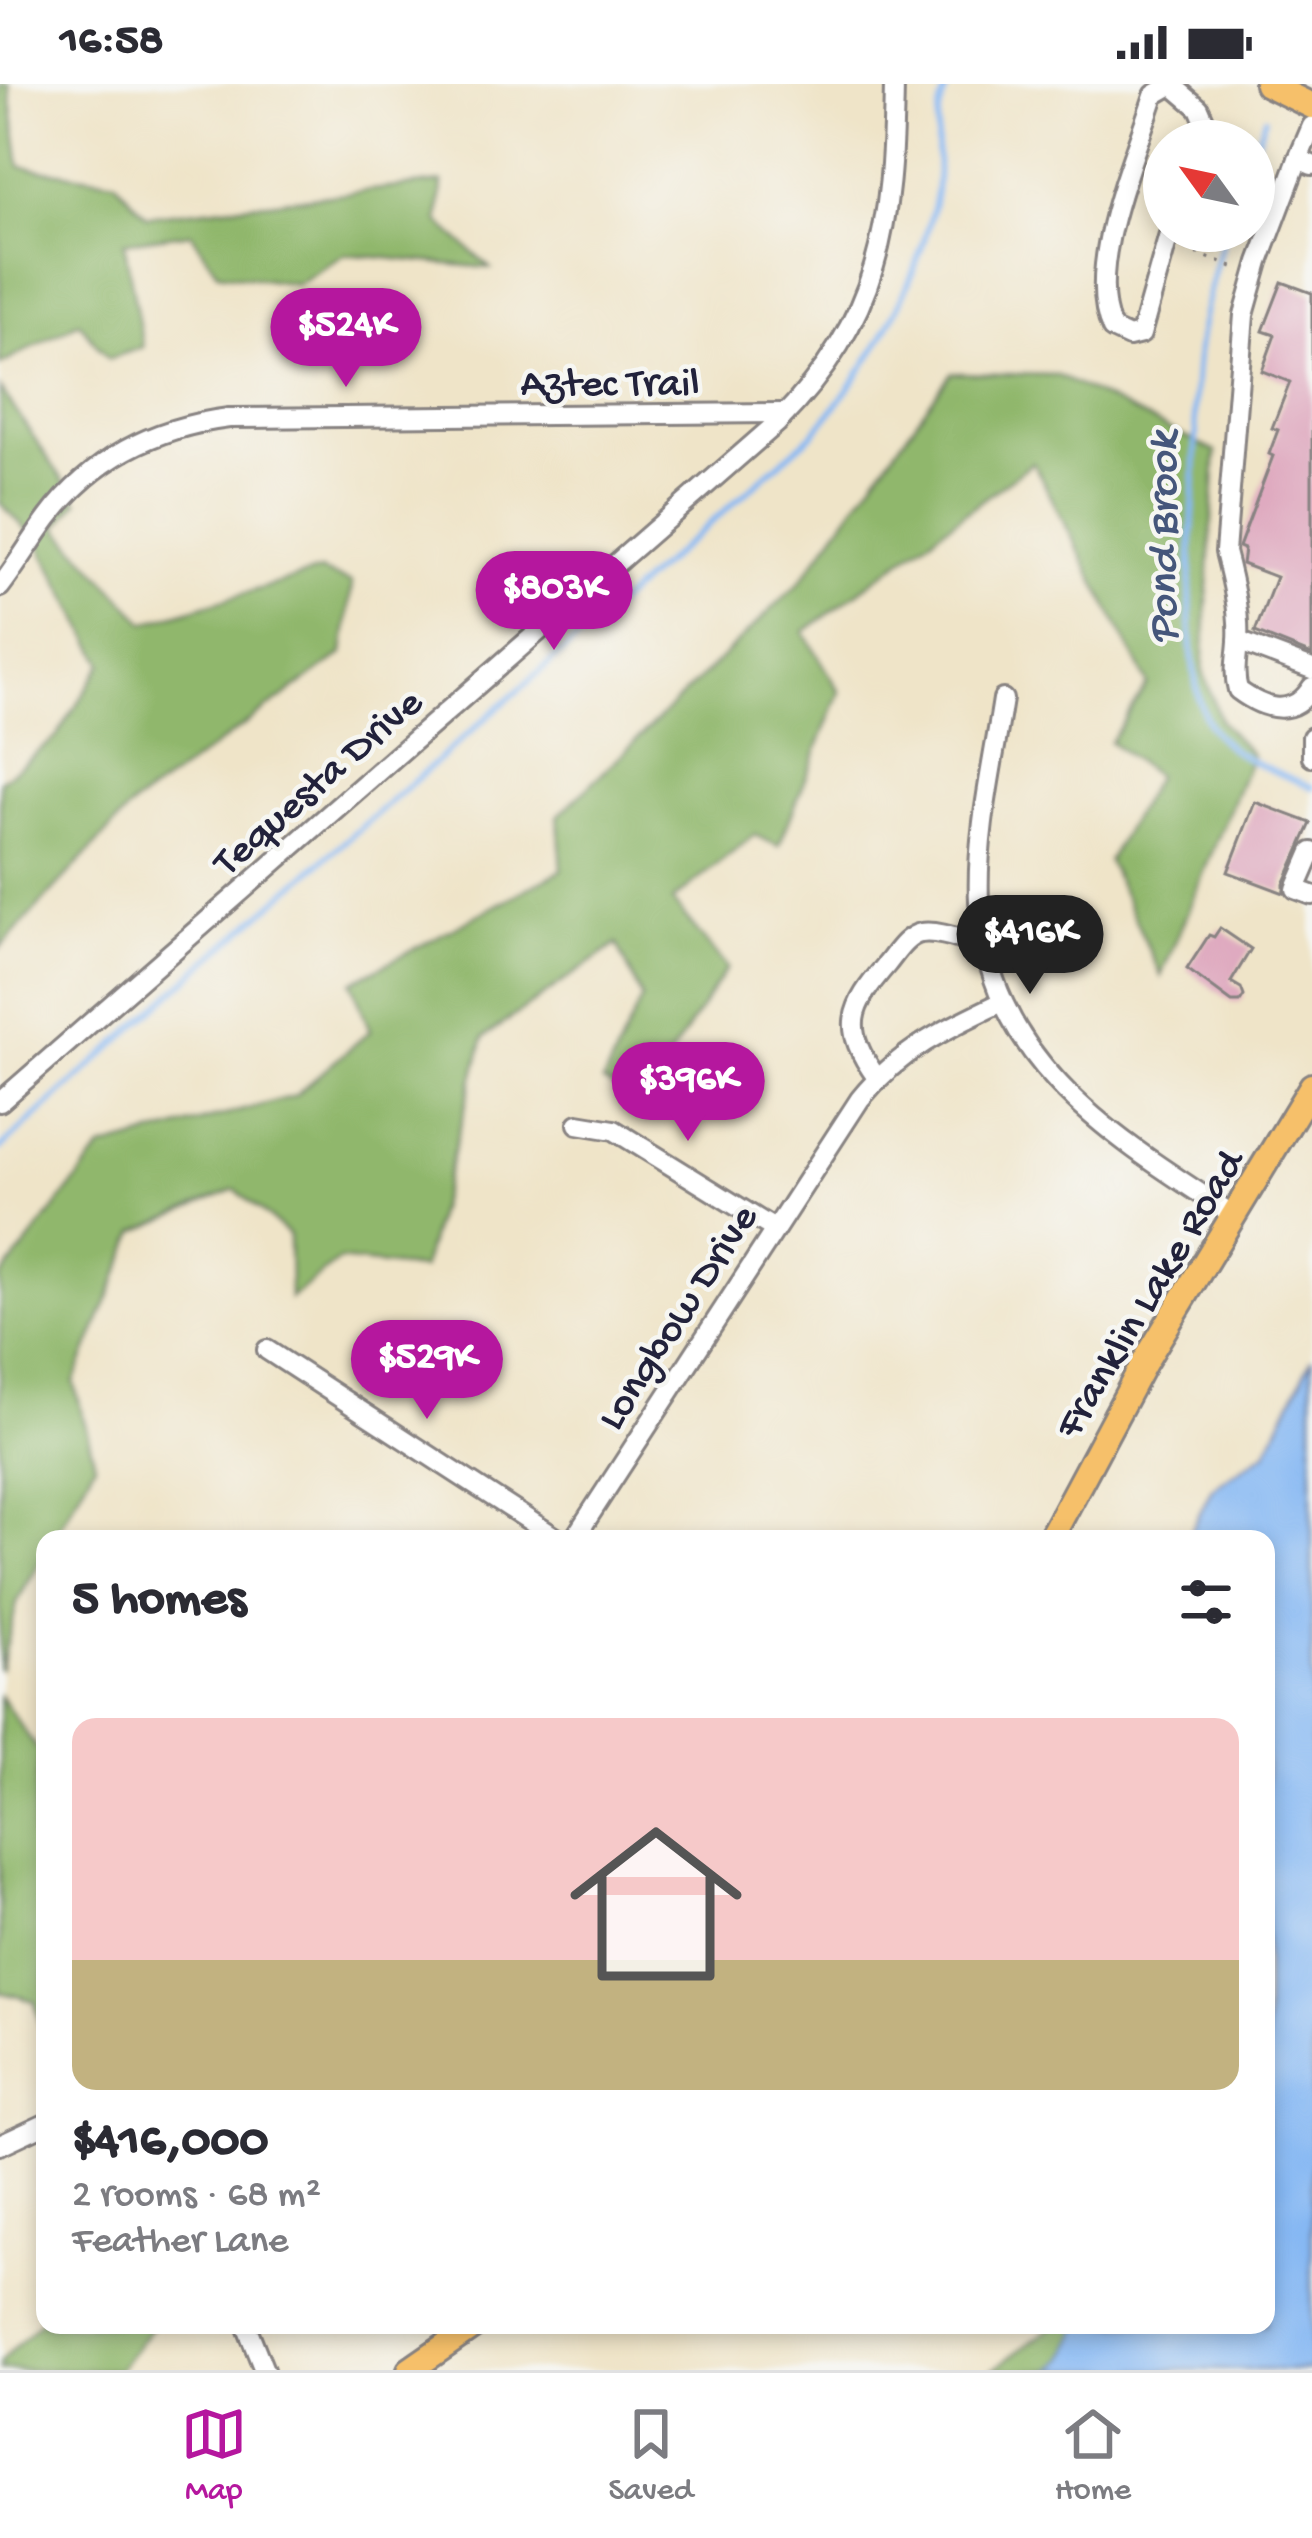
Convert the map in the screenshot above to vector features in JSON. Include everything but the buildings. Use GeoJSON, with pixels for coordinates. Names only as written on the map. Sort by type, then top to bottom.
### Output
{"type":"FeatureCollection","features":[{"type":"Feature","properties":{"kind":"main road"},"geometry":{"type":"LineString","coordinates":[[1267,84],[1311,109]]}},
{"type":"Feature","properties":{"kind":"main road","name":"Franklin Lake Road"},"geometry":{"type":"LineString","coordinates":[[1055,1530],[1144,1363],[1312,1086]]}},
{"type":"Feature","properties":{"kind":"main road"},"geometry":{"type":"LineString","coordinates":[[410,2370],[462,2334]]}},
{"type":"Feature","properties":{"kind":"street","name":"Tequesta Drive"},"geometry":{"type":"LineString","coordinates":[[0,1102],[786,413],[836,350],[877,259],[892,186],[894,84]]}},
{"type":"Feature","properties":{"kind":"street"},"geometry":{"type":"LineString","coordinates":[[1146,120],[1154,95],[1173,85],[1199,108],[1204,120]]}},
{"type":"Feature","properties":{"kind":"street"},"geometry":{"type":"LineString","coordinates":[[1311,109],[1305,162],[1259,262],[1244,315],[1225,551],[1233,581],[1238,690],[1278,710],[1303,702],[1312,687]]}},
{"type":"Feature","properties":{"kind":"street"},"geometry":{"type":"LineString","coordinates":[[1143,131],[1110,238],[1104,281],[1106,317],[1112,329],[1129,337],[1141,334],[1164,252]]}},
{"type":"Feature","properties":{"kind":"street","name":"Aztec Trail"},"geometry":{"type":"LineString","coordinates":[[0,587],[46,521],[85,477],[137,442],[196,422],[786,413]]}},
{"type":"Feature","properties":{"kind":"street"},"geometry":{"type":"LineString","coordinates":[[1238,641],[1312,669]]}},
{"type":"Feature","properties":{"kind":"street"},"geometry":{"type":"LineString","coordinates":[[1003,699],[980,856],[979,899],[985,946],[1002,1001],[1026,1044],[1085,1113],[1235,1216]]}},
{"type":"Feature","properties":{"kind":"street"},"geometry":{"type":"LineString","coordinates":[[1312,740],[1312,757]]}},
{"type":"Feature","properties":{"kind":"street"},"geometry":{"type":"LineString","coordinates":[[1312,852],[1296,889],[1312,895]]}},
{"type":"Feature","properties":{"kind":"street"},"geometry":{"type":"LineString","coordinates":[[877,1078],[855,1038],[852,1024],[857,1000],[908,939],[922,933],[985,946]]}},
{"type":"Feature","properties":{"kind":"street","name":"Longbow Drive"},"geometry":{"type":"LineString","coordinates":[[580,1530],[877,1078],[931,1035],[1002,1001]]}},
{"type":"Feature","properties":{"kind":"street"},"geometry":{"type":"LineString","coordinates":[[578,1124],[614,1130],[774,1229]]}},
{"type":"Feature","properties":{"kind":"street"},"geometry":{"type":"LineString","coordinates":[[267,1350],[544,1530]]}},
{"type":"Feature","properties":{"kind":"street"},"geometry":{"type":"LineString","coordinates":[[0,2144],[36,2128]]}},
{"type":"Feature","properties":{"kind":"street"},"geometry":{"type":"LineString","coordinates":[[250,2334],[264,2370]]}},
{"type":"Feature","properties":{"kind":"path"},"geometry":{"type":"LineString","coordinates":[[1193,252],[1228,265]]}},
{"type":"Feature","properties":{"kind":"green space"},"geometry":{"type":"Polygon","coordinates":[[[0,84],[9,84],[20,166],[115,181],[147,216],[442,182],[439,222],[490,268],[345,254],[297,284],[218,273],[191,233],[124,242],[143,347],[108,359],[79,322],[0,365],[0,84]]]}},
{"type":"Feature","properties":{"kind":"green space"},"geometry":{"type":"Polygon","coordinates":[[[951,373],[1056,375],[1216,452],[1203,671],[1221,722],[1252,755],[1161,976],[1108,861],[1156,776],[1110,742],[1148,684],[1033,462],[804,632],[840,692],[779,846],[754,835],[672,901],[727,968],[640,1102],[603,1082],[642,998],[617,944],[484,1037],[422,1269],[339,1260],[290,1299],[289,1235],[235,1189],[136,1232],[74,1382],[95,1463],[58,1530],[36,1530],[36,1569],[18,1600],[0,1671],[0,1279],[101,1149],[295,1096],[370,1031],[352,982],[562,870],[558,816],[800,582],[951,373]]]}},
{"type":"Feature","properties":{"kind":"green space"},"geometry":{"type":"Polygon","coordinates":[[[0,388],[78,502],[57,527],[145,623],[320,571],[352,583],[343,654],[132,806],[0,948],[0,781],[56,738],[103,663],[37,540],[0,503],[0,388]]]}},
{"type":"Feature","properties":{"kind":"green space"},"geometry":{"type":"Polygon","coordinates":[[[0,1696],[36,1748],[32,1837],[36,1841],[36,2006],[35,2001],[0,1992],[0,1696]]]}},
{"type":"Feature","properties":{"kind":"green space"},"geometry":{"type":"Polygon","coordinates":[[[36,2326],[36,2334],[146,2334],[118,2370],[0,2370],[0,2362],[36,2326]]]}},
{"type":"Feature","properties":{"kind":"green space"},"geometry":{"type":"Polygon","coordinates":[[[1042,2334],[1076,2334],[1065,2359],[1052,2370],[992,2370],[1042,2334]]]}},
{"type":"Feature","properties":{"kind":"water"},"geometry":{"type":"Polygon","coordinates":[[[1312,1358],[1312,2370],[1052,2370],[1065,2359],[1076,2334],[1275,2334],[1275,1530],[1191,1530],[1212,1488],[1266,1452],[1312,1358]]]}},
{"type":"Feature","properties":{"kind":"waterway"},"geometry":{"type":"LineString","coordinates":[[0,1149],[213,956],[814,433],[872,354],[915,267],[934,203],[937,129],[949,84]]}},
{"type":"Feature","properties":{"kind":"waterway","name":"Pond Brook"},"geometry":{"type":"LineString","coordinates":[[1220,252],[1195,381],[1193,666],[1200,700],[1218,737],[1256,763],[1312,787]]}}]}
